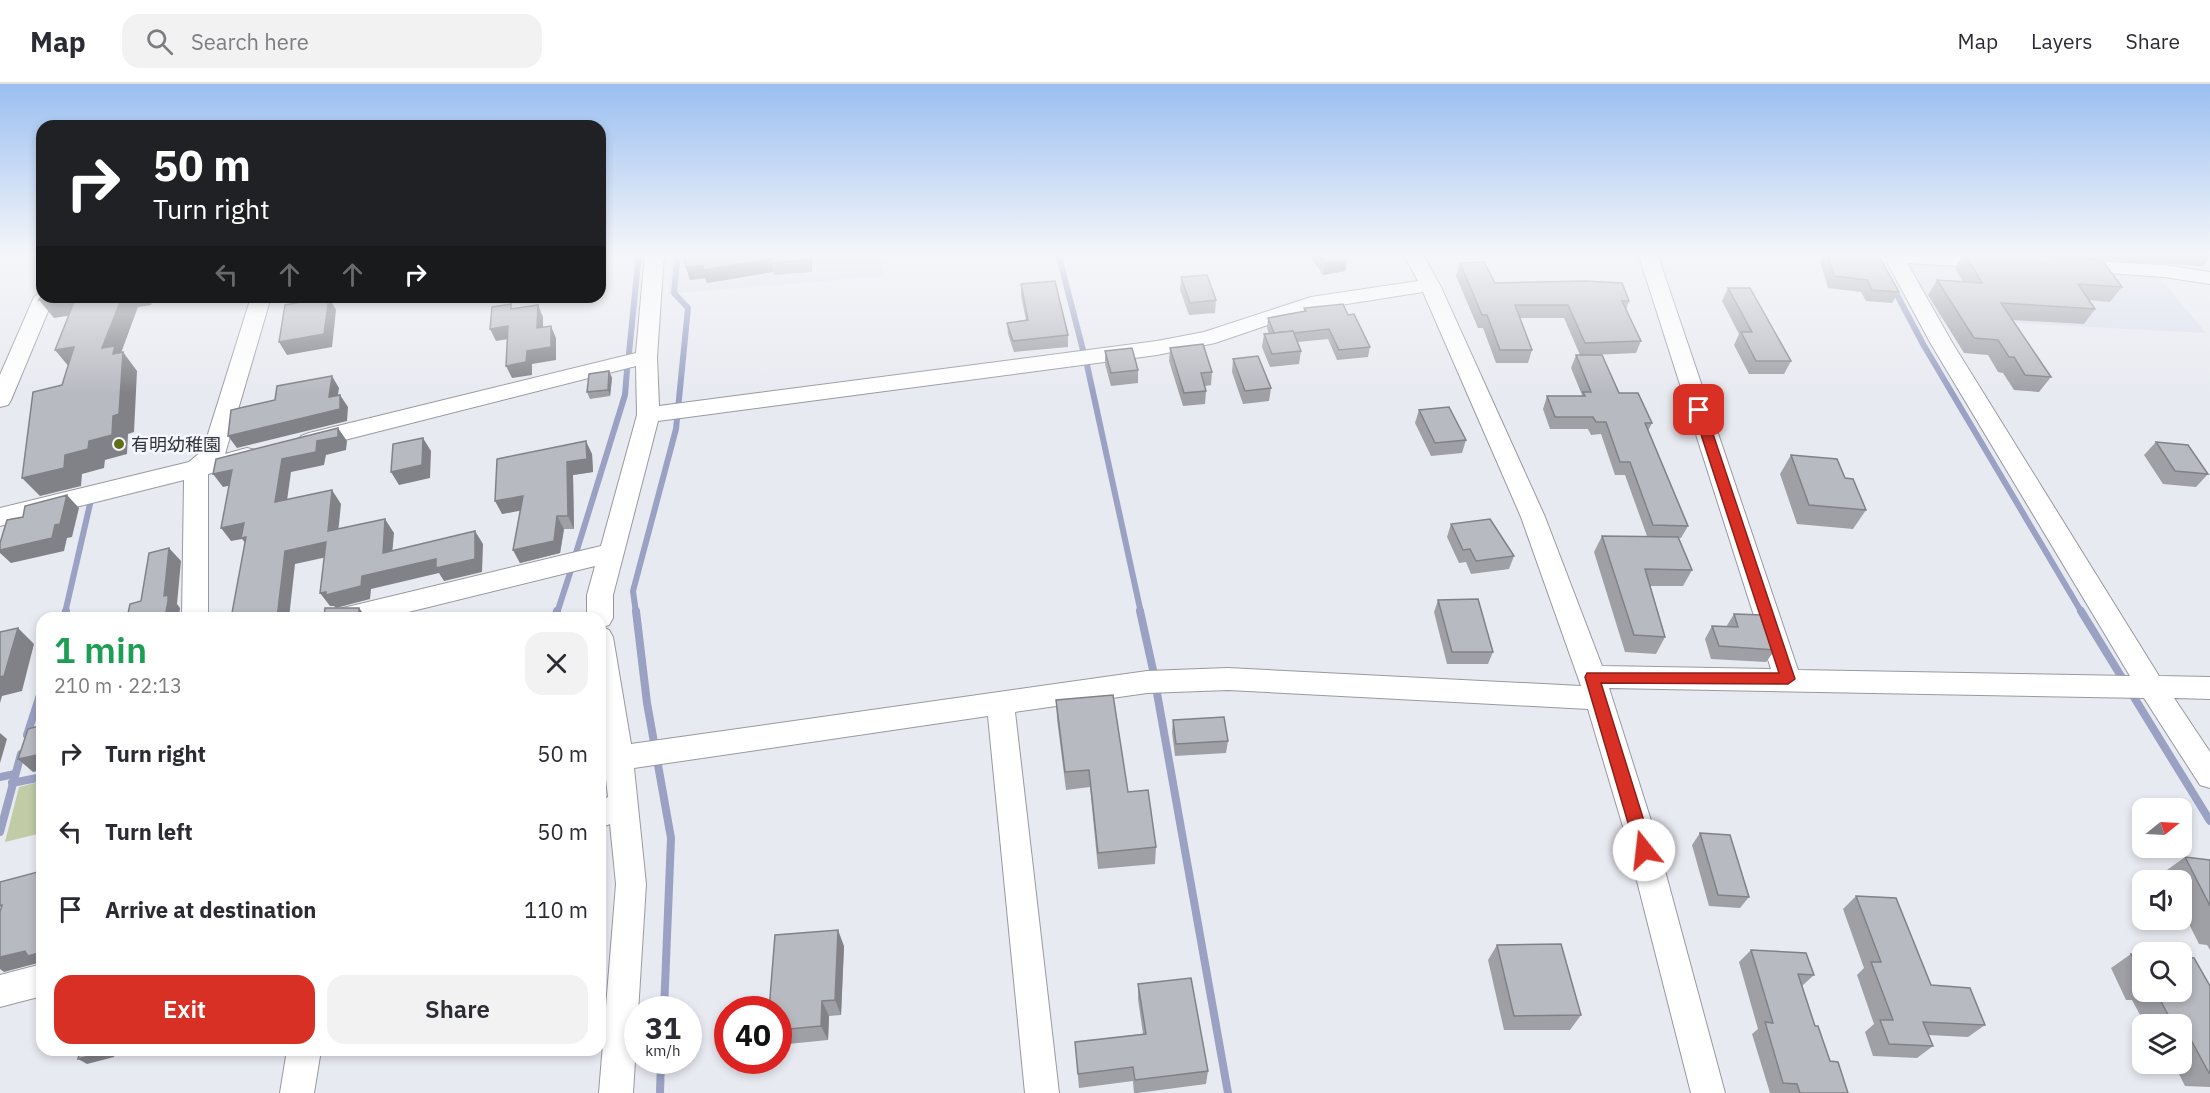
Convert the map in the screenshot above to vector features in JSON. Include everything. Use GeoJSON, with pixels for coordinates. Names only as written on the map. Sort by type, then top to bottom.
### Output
{"type":"FeatureCollection","features":[{"type":"Feature","properties":{"kind":"street"},"geometry":{"type":"LineString","coordinates":[[600,612],[600,595],[611,553],[668,412],[646,357],[650,300]]}},
{"type":"Feature","properties":{"kind":"street"},"geometry":{"type":"LineString","coordinates":[[668,412],[1157,348],[1208,338],[1311,303],[1330,300]]}},
{"type":"Feature","properties":{"kind":"street"},"geometry":{"type":"LineString","coordinates":[[1437,300],[1533,517],[1595,688],[1639,830],[1708,1093]]}},
{"type":"Feature","properties":{"kind":"street"},"geometry":{"type":"LineString","coordinates":[[1664,300],[1788,679]]}},
{"type":"Feature","properties":{"kind":"street"},"geometry":{"type":"LineString","coordinates":[[1918,300],[1942,344],[2151,686],[2210,776]]}},
{"type":"Feature","properties":{"kind":"street"},"geometry":{"type":"LineString","coordinates":[[0,400],[41,303]]}},
{"type":"Feature","properties":{"kind":"street"},"geometry":{"type":"LineString","coordinates":[[195,612],[196,469],[213,454],[259,303]]}},
{"type":"Feature","properties":{"kind":"street"},"geometry":{"type":"LineString","coordinates":[[288,446],[646,357]]}},
{"type":"Feature","properties":{"kind":"street"},"geometry":{"type":"LineString","coordinates":[[0,518],[265,452]]}},
{"type":"Feature","properties":{"kind":"street"},"geometry":{"type":"LineString","coordinates":[[368,612],[611,553]]}},
{"type":"Feature","properties":{"kind":"street"},"geometry":{"type":"LineString","coordinates":[[606,660],[631,756],[612,810],[631,884],[616,1093]]}},
{"type":"Feature","properties":{"kind":"street"},"geometry":{"type":"LineString","coordinates":[[631,756],[1147,682],[1227,679],[1595,688],[1788,679],[2210,688]]}},
{"type":"Feature","properties":{"kind":"street"},"geometry":{"type":"LineString","coordinates":[[1000,702],[1042,1093]]}},
{"type":"Feature","properties":{"kind":"street"},"geometry":{"type":"LineString","coordinates":[[0,991],[36,982]]}},
{"type":"Feature","properties":{"kind":"street"},"geometry":{"type":"LineString","coordinates":[[297,1093],[303,1056]]}},
{"type":"Feature","properties":{"kind":"shaded area"},"geometry":{"type":"Polygon","coordinates":[[[1924,300],[2178,300],[2206,333],[1935,319],[1924,300]]]}},
{"type":"Feature","properties":{"kind":"green space"},"geometry":{"type":"Polygon","coordinates":[[[36,783],[36,834],[5,842],[19,787],[36,783]]]}},
{"type":"Feature","properties":{"kind":"building"},"geometry":{"type":"Polygon","coordinates":[[[1024,300],[1060,300],[1068,335],[1013,341],[1007,323],[1028,320],[1024,300]]]}},
{"type":"Feature","properties":{"kind":"building"},"geometry":{"type":"Polygon","coordinates":[[[1189,300],[1215,300],[1190,303],[1189,300]]]}},
{"type":"Feature","properties":{"kind":"building"},"geometry":{"type":"Polygon","coordinates":[[[1476,300],[1629,300],[1622,301],[1641,341],[1585,343],[1568,305],[1515,305],[1532,350],[1500,350],[1487,315],[1482,315],[1476,300]]]}},
{"type":"Feature","properties":{"kind":"building"},"geometry":{"type":"Polygon","coordinates":[[[1735,300],[1757,300],[1791,361],[1756,361],[1741,332],[1752,332],[1735,300]]]}},
{"type":"Feature","properties":{"kind":"building"},"geometry":{"type":"Polygon","coordinates":[[[1950,300],[2089,300],[2095,309],[2001,303],[2051,377],[2025,375],[2014,357],[2009,357],[1998,340],[1974,338],[1950,300]]]}},
{"type":"Feature","properties":{"kind":"building"},"geometry":{"type":"Polygon","coordinates":[[[74,303],[120,303],[102,348],[115,346],[113,354],[123,352],[119,414],[113,416],[112,435],[89,441],[88,449],[65,455],[64,468],[22,478],[33,392],[62,385],[74,347],[55,350],[74,303]]]}},
{"type":"Feature","properties":{"kind":"building"},"geometry":{"type":"Polygon","coordinates":[[[328,303],[324,334],[279,342],[285,305],[328,303]]]}},
{"type":"Feature","properties":{"kind":"building"},"geometry":{"type":"Polygon","coordinates":[[[511,304],[511,309],[538,305],[537,328],[551,326],[551,347],[527,351],[526,362],[506,366],[508,326],[490,329],[492,307],[511,304]]]}},
{"type":"Feature","properties":{"kind":"building"},"geometry":{"type":"Polygon","coordinates":[[[1343,304],[1348,315],[1354,314],[1370,347],[1339,350],[1329,329],[1274,333],[1268,318],[1306,311],[1304,308],[1343,304]]]}},
{"type":"Feature","properties":{"kind":"building"},"geometry":{"type":"Polygon","coordinates":[[[1293,331],[1301,351],[1272,354],[1264,334],[1293,331]]]}},
{"type":"Feature","properties":{"kind":"building"},"geometry":{"type":"Polygon","coordinates":[[[1203,344],[1212,372],[1201,373],[1206,391],[1184,393],[1170,348],[1203,344]]]}},
{"type":"Feature","properties":{"kind":"building"},"geometry":{"type":"Polygon","coordinates":[[[1132,348],[1138,370],[1111,373],[1105,351],[1132,348]]]}},
{"type":"Feature","properties":{"kind":"building"},"geometry":{"type":"Polygon","coordinates":[[[1576,355],[1602,355],[1619,393],[1638,393],[1652,423],[1645,423],[1688,526],[1653,525],[1630,462],[1620,462],[1606,422],[1596,422],[1593,417],[1555,417],[1547,396],[1585,396],[1583,392],[1591,392],[1576,355]]]}},
{"type":"Feature","properties":{"kind":"building"},"geometry":{"type":"Polygon","coordinates":[[[1258,356],[1271,388],[1245,391],[1233,359],[1258,356]]]}},
{"type":"Feature","properties":{"kind":"building"},"geometry":{"type":"Polygon","coordinates":[[[609,371],[608,390],[587,392],[589,374],[609,371]]]}},
{"type":"Feature","properties":{"kind":"building"},"geometry":{"type":"Polygon","coordinates":[[[332,376],[329,397],[340,395],[340,409],[228,436],[231,410],[275,400],[277,386],[332,376]]]}},
{"type":"Feature","properties":{"kind":"building"},"geometry":{"type":"Polygon","coordinates":[[[1449,407],[1466,440],[1435,443],[1419,410],[1449,407]]]}},
{"type":"Feature","properties":{"kind":"building"},"geometry":{"type":"Polygon","coordinates":[[[338,428],[338,437],[317,441],[316,452],[282,459],[275,502],[332,490],[328,531],[385,519],[383,553],[475,531],[475,559],[436,568],[436,559],[362,576],[361,586],[326,595],[326,592],[320,593],[326,542],[285,551],[278,612],[232,612],[246,537],[241,538],[244,523],[221,528],[232,470],[213,474],[216,459],[338,428]]]}},
{"type":"Feature","properties":{"kind":"building"},"geometry":{"type":"Polygon","coordinates":[[[423,438],[422,465],[391,472],[393,444],[423,438]]]}},
{"type":"Feature","properties":{"kind":"building"},"geometry":{"type":"Polygon","coordinates":[[[586,441],[587,459],[567,462],[568,516],[557,516],[554,541],[513,550],[523,496],[495,501],[497,459],[586,441]]]}},
{"type":"Feature","properties":{"kind":"building"},"geometry":{"type":"Polygon","coordinates":[[[2156,442],[2188,445],[2208,474],[2175,471],[2156,442]]]}},
{"type":"Feature","properties":{"kind":"building"},"geometry":{"type":"Polygon","coordinates":[[[1791,455],[1837,459],[1845,478],[1853,479],[1866,510],[1809,505],[1791,455]]]}},
{"type":"Feature","properties":{"kind":"building"},"geometry":{"type":"Polygon","coordinates":[[[67,495],[60,524],[55,525],[52,538],[0,550],[7,520],[23,517],[25,506],[67,495]]]}},
{"type":"Feature","properties":{"kind":"building"},"geometry":{"type":"Polygon","coordinates":[[[1490,519],[1514,556],[1476,561],[1470,549],[1463,550],[1451,524],[1490,519]]]}},
{"type":"Feature","properties":{"kind":"building"},"geometry":{"type":"Polygon","coordinates":[[[1602,536],[1678,537],[1692,570],[1645,569],[1665,637],[1634,635],[1602,536]]]}},
{"type":"Feature","properties":{"kind":"building"},"geometry":{"type":"Polygon","coordinates":[[[169,548],[164,596],[168,595],[166,612],[128,612],[130,604],[141,601],[149,553],[169,548]]]}},
{"type":"Feature","properties":{"kind":"building"},"geometry":{"type":"Polygon","coordinates":[[[1478,599],[1493,652],[1452,652],[1438,600],[1478,599]]]}},
{"type":"Feature","properties":{"kind":"building"},"geometry":{"type":"Polygon","coordinates":[[[325,608],[359,608],[359,612],[325,612],[325,608]]]}},
{"type":"Feature","properties":{"kind":"building"},"geometry":{"type":"Polygon","coordinates":[[[1734,614],[1763,615],[1775,650],[1719,646],[1712,626],[1738,627],[1734,614]]]}},
{"type":"Feature","properties":{"kind":"building"},"geometry":{"type":"Polygon","coordinates":[[[18,628],[4,676],[0,677],[0,632],[18,628]]]}},
{"type":"Feature","properties":{"kind":"building"},"geometry":{"type":"Polygon","coordinates":[[[1113,695],[1128,792],[1148,790],[1156,847],[1098,853],[1089,770],[1065,772],[1056,700],[1113,695]]]}},
{"type":"Feature","properties":{"kind":"building"},"geometry":{"type":"Polygon","coordinates":[[[1224,717],[1228,741],[1176,744],[1173,720],[1224,717]]]}},
{"type":"Feature","properties":{"kind":"building"},"geometry":{"type":"Polygon","coordinates":[[[36,727],[36,755],[18,759],[28,729],[36,727]]]}},
{"type":"Feature","properties":{"kind":"building"},"geometry":{"type":"Polygon","coordinates":[[[1700,833],[1730,835],[1749,897],[1718,895],[1700,833]]]}},
{"type":"Feature","properties":{"kind":"building"},"geometry":{"type":"Polygon","coordinates":[[[2186,858],[2210,860],[2210,906],[2192,870],[2186,858]]]}},
{"type":"Feature","properties":{"kind":"building"},"geometry":{"type":"Polygon","coordinates":[[[36,873],[36,954],[28,956],[25,951],[0,957],[2,905],[0,906],[0,882],[36,873]]]}},
{"type":"Feature","properties":{"kind":"building"},"geometry":{"type":"Polygon","coordinates":[[[1856,896],[1896,898],[1931,985],[1970,988],[1985,1025],[1923,1022],[1933,1046],[1889,1044],[1880,1020],[1893,1020],[1871,962],[1881,962],[1856,896]]]}},
{"type":"Feature","properties":{"kind":"building"},"geometry":{"type":"Polygon","coordinates":[[[838,930],[835,1000],[822,1001],[821,1026],[792,1029],[792,996],[770,996],[775,935],[838,930]]]}},
{"type":"Feature","properties":{"kind":"building"},"geometry":{"type":"Polygon","coordinates":[[[1561,944],[1581,1015],[1514,1016],[1497,945],[1561,944]]]}},
{"type":"Feature","properties":{"kind":"building"},"geometry":{"type":"Polygon","coordinates":[[[1751,950],[1806,953],[1814,975],[1798,974],[1815,1026],[1818,1026],[1830,1061],[1838,1062],[1848,1093],[1800,1093],[1797,1084],[1783,1083],[1765,1022],[1773,1023],[1751,950]]]}},
{"type":"Feature","properties":{"kind":"building"},"geometry":{"type":"Polygon","coordinates":[[[2192,958],[2194,958],[2210,986],[2210,1073],[2192,1042],[2192,1014],[2168,1014],[2161,1002],[2192,1002],[2192,958]]]}},
{"type":"Feature","properties":{"kind":"building"},"geometry":{"type":"Polygon","coordinates":[[[1191,978],[1208,1071],[1135,1080],[1133,1067],[1078,1074],[1075,1042],[1146,1034],[1138,984],[1191,978]]]}},
{"type":"Feature","properties":{"kind":"waterway"},"geometry":{"type":"LineString","coordinates":[[629,353],[634,300]]}},
{"type":"Feature","properties":{"kind":"waterway"},"geometry":{"type":"LineString","coordinates":[[636,613],[633,591],[676,429],[688,308],[681,300]]}},
{"type":"Feature","properties":{"kind":"waterway"},"geometry":{"type":"LineString","coordinates":[[1070,300],[1083,350]]}},
{"type":"Feature","properties":{"kind":"waterway"},"geometry":{"type":"LineString","coordinates":[[1900,300],[1923,344],[2082,613]]}},
{"type":"Feature","properties":{"kind":"waterway"},"geometry":{"type":"LineString","coordinates":[[1087,365],[1141,613]]}},
{"type":"Feature","properties":{"kind":"waterway"},"geometry":{"type":"LineString","coordinates":[[576,553],[625,395],[627,370]]}},
{"type":"Feature","properties":{"kind":"waterway"},"geometry":{"type":"LineString","coordinates":[[65,612],[90,504]]}},
{"type":"Feature","properties":{"kind":"waterway"},"geometry":{"type":"LineString","coordinates":[[557,612],[571,570]]}},
{"type":"Feature","properties":{"kind":"waterway"},"geometry":{"type":"LineString","coordinates":[[636,611],[647,703],[671,838],[665,996]]}},
{"type":"Feature","properties":{"kind":"waterway"},"geometry":{"type":"LineString","coordinates":[[1140,611],[1153,670]]}},
{"type":"Feature","properties":{"kind":"waterway"},"geometry":{"type":"LineString","coordinates":[[2081,611],[2210,821]]}},
{"type":"Feature","properties":{"kind":"waterway"},"geometry":{"type":"LineString","coordinates":[[1157,693],[1228,1093]]}},
{"type":"Feature","properties":{"kind":"waterway"},"geometry":{"type":"LineString","coordinates":[[27,735],[36,707]]}},
{"type":"Feature","properties":{"kind":"waterway"},"geometry":{"type":"LineString","coordinates":[[13,783],[21,754]]}},
{"type":"Feature","properties":{"kind":"waterway"},"geometry":{"type":"LineString","coordinates":[[0,777],[15,774]]}},
{"type":"Feature","properties":{"kind":"waterway"},"geometry":{"type":"LineString","coordinates":[[13,783],[36,778]]}},
{"type":"Feature","properties":{"kind":"waterway"},"geometry":{"type":"LineString","coordinates":[[0,832],[13,783]]}},
{"type":"Feature","properties":{"kind":"waterway"},"geometry":{"type":"LineString","coordinates":[[660,1093],[661,1074]]}},
{"type":"Feature","properties":{"kind":"place","name":"有明幼稚園"},"geometry":{"type":"Point","coordinates":[119,444]}},
{"type":"Feature","properties":{"kind":"route"},"geometry":{"type":"LineString","coordinates":[[1644,850],[1592,677],[1788,679],[1699,410]]}}]}
